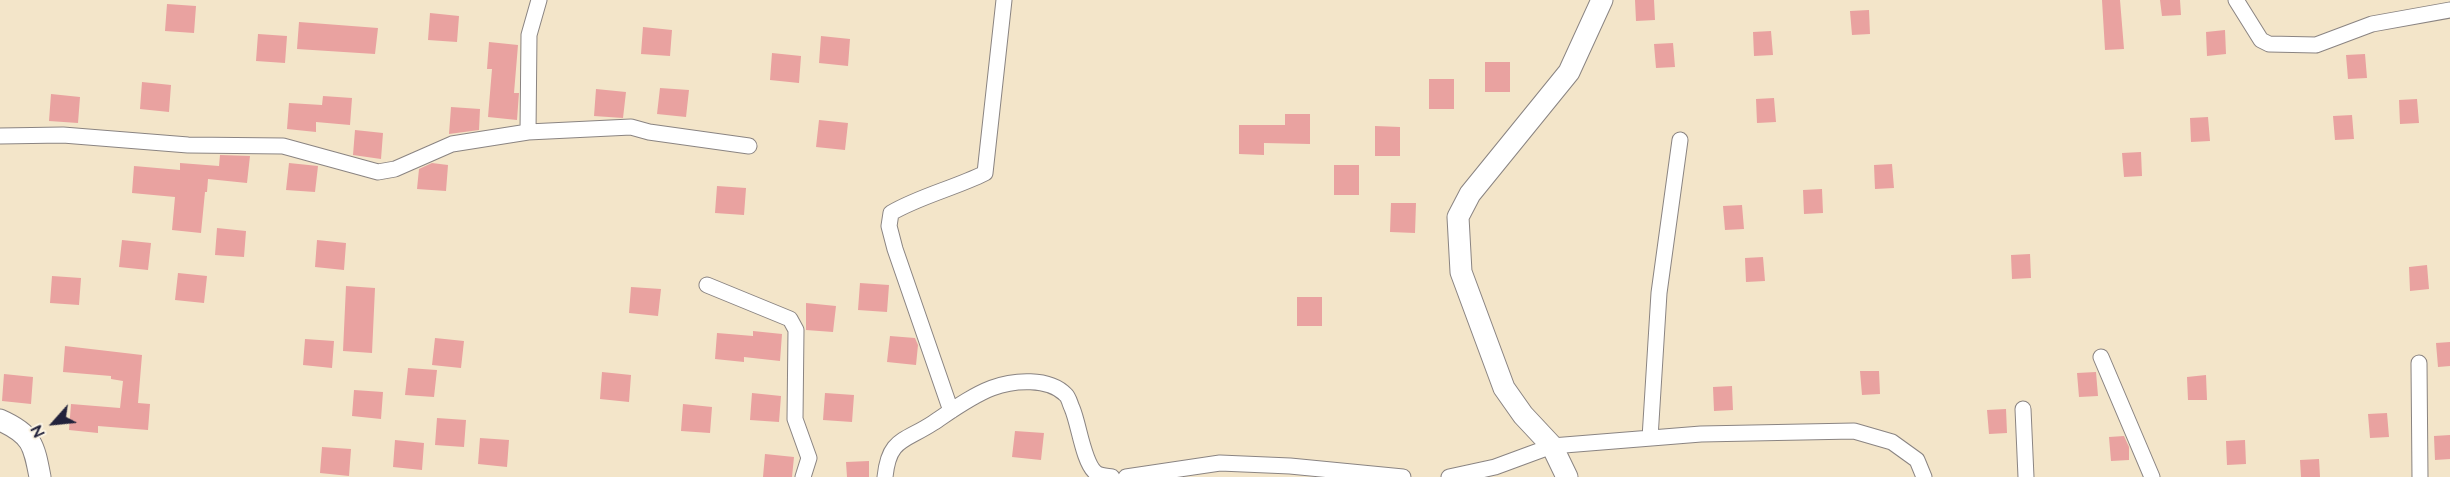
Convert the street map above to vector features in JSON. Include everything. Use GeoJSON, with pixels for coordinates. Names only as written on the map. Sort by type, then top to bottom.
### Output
{"type":"FeatureCollection","features":[{"type":"Feature","properties":{"kind":"street"},"geometry":{"type":"LineString","coordinates":[[528,132],[529,35],[539,0]]}},
{"type":"Feature","properties":{"kind":"street"},"geometry":{"type":"LineString","coordinates":[[951,411],[889,226],[891,213],[985,173],[1004,0]]}},
{"type":"Feature","properties":{"kind":"street"},"geometry":{"type":"LineString","coordinates":[[1567,477],[1552,446],[1523,415],[1504,388],[1461,272],[1458,217],[1470,194],[1569,72],[1602,0]]}},
{"type":"Feature","properties":{"kind":"street"},"geometry":{"type":"LineString","coordinates":[[2236,0],[2261,40],[2269,44],[2316,45],[2373,24],[2450,10]]}},
{"type":"Feature","properties":{"kind":"street"},"geometry":{"type":"LineString","coordinates":[[0,136],[63,135],[188,145],[283,146],[378,172],[395,169],[452,144],[528,132],[631,127],[648,132],[749,146]]}},
{"type":"Feature","properties":{"kind":"street"},"geometry":{"type":"LineString","coordinates":[[1650,438],[1659,293],[1680,140]]}},
{"type":"Feature","properties":{"kind":"street"},"geometry":{"type":"LineString","coordinates":[[707,285],[790,319],[796,330],[795,419],[809,458],[803,477]]}},
{"type":"Feature","properties":{"kind":"street"},"geometry":{"type":"LineString","coordinates":[[2101,357],[2152,477]]}},
{"type":"Feature","properties":{"kind":"street"},"geometry":{"type":"LineString","coordinates":[[2419,363],[2420,477]]}},
{"type":"Feature","properties":{"kind":"street"},"geometry":{"type":"LineString","coordinates":[[885,477],[887,457],[898,442],[917,434],[951,411],[993,388],[1031,381],[1052,386],[1067,396],[1076,417],[1089,465],[1096,473],[1112,477]]}},
{"type":"Feature","properties":{"kind":"street"},"geometry":{"type":"LineString","coordinates":[[2023,409],[2026,477]]}},
{"type":"Feature","properties":{"kind":"street"},"geometry":{"type":"LineString","coordinates":[[0,420],[16,428],[34,446],[40,477]]}},
{"type":"Feature","properties":{"kind":"street"},"geometry":{"type":"LineString","coordinates":[[1449,477],[1495,467],[1552,446],[1701,434],[1854,431],[1892,442],[1917,460],[1924,477]]}},
{"type":"Feature","properties":{"kind":"street"},"geometry":{"type":"LineString","coordinates":[[1126,477],[1220,463],[1290,466],[1403,477]]}},
{"type":"Feature","properties":{"kind":"building"},"geometry":{"type":"Polygon","coordinates":[[[1635,0],[1654,0],[1655,20],[1636,21],[1635,0]]]}},
{"type":"Feature","properties":{"kind":"building"},"geometry":{"type":"Polygon","coordinates":[[[2102,0],[2120,0],[2124,49],[2105,50],[2102,0]]]}},
{"type":"Feature","properties":{"kind":"building"},"geometry":{"type":"Polygon","coordinates":[[[2160,0],[2180,0],[2181,15],[2162,16],[2160,0]]]}},
{"type":"Feature","properties":{"kind":"building"},"geometry":{"type":"Polygon","coordinates":[[[167,4],[196,6],[194,33],[165,31],[167,4]]]}},
{"type":"Feature","properties":{"kind":"building"},"geometry":{"type":"Polygon","coordinates":[[[1869,10],[1870,34],[1852,35],[1850,11],[1869,10]]]}},
{"type":"Feature","properties":{"kind":"building"},"geometry":{"type":"Polygon","coordinates":[[[430,13],[459,16],[457,42],[428,40],[430,13]]]}},
{"type":"Feature","properties":{"kind":"building"},"geometry":{"type":"Polygon","coordinates":[[[299,22],[378,28],[375,54],[297,49],[299,22]]]}},
{"type":"Feature","properties":{"kind":"building"},"geometry":{"type":"Polygon","coordinates":[[[643,27],[672,30],[670,56],[641,54],[643,27]]]}},
{"type":"Feature","properties":{"kind":"building"},"geometry":{"type":"Polygon","coordinates":[[[2225,30],[2226,54],[2207,56],[2206,32],[2225,30]]]}},
{"type":"Feature","properties":{"kind":"building"},"geometry":{"type":"Polygon","coordinates":[[[1771,31],[1773,55],[1754,56],[1753,32],[1771,31]]]}},
{"type":"Feature","properties":{"kind":"building"},"geometry":{"type":"Polygon","coordinates":[[[258,34],[287,36],[285,63],[256,61],[258,34]]]}},
{"type":"Feature","properties":{"kind":"building"},"geometry":{"type":"Polygon","coordinates":[[[821,36],[850,39],[848,66],[819,63],[821,36]]]}},
{"type":"Feature","properties":{"kind":"building"},"geometry":{"type":"Polygon","coordinates":[[[489,42],[518,45],[514,93],[519,93],[517,120],[488,117],[492,69],[487,69],[489,42]]]}},
{"type":"Feature","properties":{"kind":"building"},"geometry":{"type":"Polygon","coordinates":[[[1673,43],[1675,67],[1656,68],[1654,44],[1673,43]]]}},
{"type":"Feature","properties":{"kind":"building"},"geometry":{"type":"Polygon","coordinates":[[[772,53],[801,56],[799,83],[770,80],[772,53]]]}},
{"type":"Feature","properties":{"kind":"building"},"geometry":{"type":"Polygon","coordinates":[[[2365,54],[2367,78],[2348,79],[2346,55],[2365,54]]]}},
{"type":"Feature","properties":{"kind":"building"},"geometry":{"type":"Polygon","coordinates":[[[1485,62],[1510,62],[1510,92],[1485,92],[1485,62]]]}},
{"type":"Feature","properties":{"kind":"building"},"geometry":{"type":"Polygon","coordinates":[[[1429,79],[1454,79],[1454,109],[1429,109],[1429,79]]]}},
{"type":"Feature","properties":{"kind":"building"},"geometry":{"type":"Polygon","coordinates":[[[142,82],[171,85],[169,112],[140,109],[142,82]]]}},
{"type":"Feature","properties":{"kind":"building"},"geometry":{"type":"Polygon","coordinates":[[[660,88],[689,90],[686,117],[657,114],[660,88]]]}},
{"type":"Feature","properties":{"kind":"building"},"geometry":{"type":"Polygon","coordinates":[[[596,89],[626,92],[623,118],[594,116],[596,89]]]}},
{"type":"Feature","properties":{"kind":"building"},"geometry":{"type":"Polygon","coordinates":[[[51,94],[80,97],[78,123],[49,121],[51,94]]]}},
{"type":"Feature","properties":{"kind":"building"},"geometry":{"type":"Polygon","coordinates":[[[323,96],[352,98],[350,125],[316,122],[316,132],[287,129],[289,103],[322,105],[323,96]]]}},
{"type":"Feature","properties":{"kind":"building"},"geometry":{"type":"Polygon","coordinates":[[[1774,98],[1776,122],[1757,123],[1756,99],[1774,98]]]}},
{"type":"Feature","properties":{"kind":"building"},"geometry":{"type":"Polygon","coordinates":[[[2417,99],[2419,123],[2400,124],[2399,100],[2417,99]]]}},
{"type":"Feature","properties":{"kind":"building"},"geometry":{"type":"Polygon","coordinates":[[[451,107],[480,109],[479,130],[449,134],[451,107]]]}},
{"type":"Feature","properties":{"kind":"building"},"geometry":{"type":"Polygon","coordinates":[[[1285,114],[1310,114],[1310,144],[1264,143],[1264,155],[1239,154],[1239,125],[1285,125],[1285,114]]]}},
{"type":"Feature","properties":{"kind":"building"},"geometry":{"type":"Polygon","coordinates":[[[2352,115],[2354,139],[2335,140],[2333,116],[2352,115]]]}},
{"type":"Feature","properties":{"kind":"building"},"geometry":{"type":"Polygon","coordinates":[[[2208,117],[2210,141],[2191,142],[2190,118],[2208,117]]]}},
{"type":"Feature","properties":{"kind":"building"},"geometry":{"type":"Polygon","coordinates":[[[819,120],[848,123],[845,150],[816,147],[819,120]]]}},
{"type":"Feature","properties":{"kind":"building"},"geometry":{"type":"Polygon","coordinates":[[[1375,126],[1400,127],[1400,156],[1375,156],[1375,126]]]}},
{"type":"Feature","properties":{"kind":"building"},"geometry":{"type":"Polygon","coordinates":[[[355,130],[383,133],[381,159],[353,155],[355,130]]]}},
{"type":"Feature","properties":{"kind":"building"},"geometry":{"type":"Polygon","coordinates":[[[2141,152],[2142,176],[2124,177],[2122,153],[2141,152]]]}},
{"type":"Feature","properties":{"kind":"building"},"geometry":{"type":"Polygon","coordinates":[[[220,155],[250,156],[247,183],[208,179],[201,233],[172,230],[175,197],[132,193],[134,166],[180,170],[180,163],[219,166],[220,155]]]}},
{"type":"Feature","properties":{"kind":"building"},"geometry":{"type":"Polygon","coordinates":[[[289,163],[318,166],[315,192],[286,190],[289,163]]]}},
{"type":"Feature","properties":{"kind":"building"},"geometry":{"type":"Polygon","coordinates":[[[432,163],[448,165],[446,191],[417,189],[419,169],[432,163]]]}},
{"type":"Feature","properties":{"kind":"building"},"geometry":{"type":"Polygon","coordinates":[[[1892,164],[1894,188],[1875,189],[1874,165],[1892,164]]]}},
{"type":"Feature","properties":{"kind":"building"},"geometry":{"type":"Polygon","coordinates":[[[1334,165],[1359,165],[1359,195],[1334,195],[1334,165]]]}},
{"type":"Feature","properties":{"kind":"building"},"geometry":{"type":"Polygon","coordinates":[[[717,186],[746,188],[744,215],[715,213],[717,186]]]}},
{"type":"Feature","properties":{"kind":"building"},"geometry":{"type":"Polygon","coordinates":[[[1822,189],[1823,213],[1804,214],[1803,190],[1822,189]]]}},
{"type":"Feature","properties":{"kind":"building"},"geometry":{"type":"Polygon","coordinates":[[[1391,203],[1416,203],[1415,233],[1390,232],[1391,203]]]}},
{"type":"Feature","properties":{"kind":"building"},"geometry":{"type":"Polygon","coordinates":[[[1742,205],[1744,229],[1725,230],[1723,206],[1742,205]]]}},
{"type":"Feature","properties":{"kind":"building"},"geometry":{"type":"Polygon","coordinates":[[[217,228],[246,231],[244,257],[215,255],[217,228]]]}},
{"type":"Feature","properties":{"kind":"building"},"geometry":{"type":"Polygon","coordinates":[[[122,240],[151,243],[148,270],[119,267],[122,240]]]}},
{"type":"Feature","properties":{"kind":"building"},"geometry":{"type":"Polygon","coordinates":[[[317,240],[346,243],[344,270],[315,267],[317,240]]]}},
{"type":"Feature","properties":{"kind":"building"},"geometry":{"type":"Polygon","coordinates":[[[2030,254],[2031,278],[2012,279],[2011,255],[2030,254]]]}},
{"type":"Feature","properties":{"kind":"building"},"geometry":{"type":"Polygon","coordinates":[[[1763,257],[1765,281],[1746,282],[1745,258],[1763,257]]]}},
{"type":"Feature","properties":{"kind":"building"},"geometry":{"type":"Polygon","coordinates":[[[2427,265],[2429,289],[2410,291],[2409,267],[2427,265]]]}},
{"type":"Feature","properties":{"kind":"building"},"geometry":{"type":"Polygon","coordinates":[[[178,273],[207,276],[204,303],[175,300],[178,273]]]}},
{"type":"Feature","properties":{"kind":"building"},"geometry":{"type":"Polygon","coordinates":[[[52,276],[81,278],[79,305],[50,303],[52,276]]]}},
{"type":"Feature","properties":{"kind":"building"},"geometry":{"type":"Polygon","coordinates":[[[860,283],[889,285],[887,312],[858,310],[860,283]]]}},
{"type":"Feature","properties":{"kind":"building"},"geometry":{"type":"Polygon","coordinates":[[[346,286],[375,288],[372,353],[343,351],[346,286]]]}},
{"type":"Feature","properties":{"kind":"building"},"geometry":{"type":"Polygon","coordinates":[[[631,287],[661,289],[658,316],[629,313],[631,287]]]}},
{"type":"Feature","properties":{"kind":"building"},"geometry":{"type":"Polygon","coordinates":[[[1297,297],[1322,297],[1322,326],[1297,326],[1297,297]]]}},
{"type":"Feature","properties":{"kind":"building"},"geometry":{"type":"Polygon","coordinates":[[[806,303],[836,306],[833,332],[806,330],[806,303]]]}},
{"type":"Feature","properties":{"kind":"building"},"geometry":{"type":"Polygon","coordinates":[[[753,331],[782,334],[780,361],[744,357],[744,362],[715,359],[717,333],[753,336],[753,331]]]}},
{"type":"Feature","properties":{"kind":"building"},"geometry":{"type":"Polygon","coordinates":[[[890,336],[915,338],[918,345],[916,365],[887,362],[890,336]]]}},
{"type":"Feature","properties":{"kind":"building"},"geometry":{"type":"Polygon","coordinates":[[[435,338],[464,341],[461,368],[432,365],[435,338]]]}},
{"type":"Feature","properties":{"kind":"building"},"geometry":{"type":"Polygon","coordinates":[[[305,339],[334,341],[332,368],[303,365],[305,339]]]}},
{"type":"Feature","properties":{"kind":"building"},"geometry":{"type":"Polygon","coordinates":[[[2450,342],[2450,366],[2438,367],[2436,343],[2450,342]]]}},
{"type":"Feature","properties":{"kind":"building"},"geometry":{"type":"Polygon","coordinates":[[[65,346],[142,355],[138,403],[150,404],[148,430],[98,426],[98,433],[69,430],[71,404],[120,408],[123,381],[111,379],[111,376],[63,372],[65,346]]]}},
{"type":"Feature","properties":{"kind":"building"},"geometry":{"type":"Polygon","coordinates":[[[408,368],[437,370],[434,397],[405,395],[408,368]]]}},
{"type":"Feature","properties":{"kind":"building"},"geometry":{"type":"Polygon","coordinates":[[[1860,371],[1879,371],[1880,394],[1862,395],[1860,371]]]}},
{"type":"Feature","properties":{"kind":"building"},"geometry":{"type":"Polygon","coordinates":[[[602,372],[631,375],[629,402],[600,399],[602,372]]]}},
{"type":"Feature","properties":{"kind":"building"},"geometry":{"type":"Polygon","coordinates":[[[2096,372],[2098,396],[2079,397],[2077,373],[2096,372]]]}},
{"type":"Feature","properties":{"kind":"building"},"geometry":{"type":"Polygon","coordinates":[[[4,374],[33,377],[31,404],[2,401],[4,374]]]}},
{"type":"Feature","properties":{"kind":"building"},"geometry":{"type":"Polygon","coordinates":[[[2206,375],[2207,400],[2188,400],[2187,377],[2206,375]]]}},
{"type":"Feature","properties":{"kind":"building"},"geometry":{"type":"Polygon","coordinates":[[[1732,386],[1733,410],[1714,411],[1713,387],[1732,386]]]}},
{"type":"Feature","properties":{"kind":"building"},"geometry":{"type":"Polygon","coordinates":[[[354,390],[383,392],[381,419],[352,416],[354,390]]]}},
{"type":"Feature","properties":{"kind":"building"},"geometry":{"type":"Polygon","coordinates":[[[752,393],[781,396],[779,422],[750,420],[752,393]]]}},
{"type":"Feature","properties":{"kind":"building"},"geometry":{"type":"Polygon","coordinates":[[[825,393],[854,395],[852,422],[823,420],[825,393]]]}},
{"type":"Feature","properties":{"kind":"building"},"geometry":{"type":"Polygon","coordinates":[[[683,404],[712,407],[710,433],[681,431],[683,404]]]}},
{"type":"Feature","properties":{"kind":"building"},"geometry":{"type":"Polygon","coordinates":[[[2006,409],[2007,433],[1989,434],[1987,410],[2006,409]]]}},
{"type":"Feature","properties":{"kind":"building"},"geometry":{"type":"Polygon","coordinates":[[[2387,413],[2389,437],[2370,438],[2368,414],[2387,413]]]}},
{"type":"Feature","properties":{"kind":"building"},"geometry":{"type":"Polygon","coordinates":[[[437,418],[466,420],[464,447],[435,445],[437,418]]]}},
{"type":"Feature","properties":{"kind":"building"},"geometry":{"type":"Polygon","coordinates":[[[1015,431],[1044,433],[1041,460],[1012,457],[1015,431]]]}},
{"type":"Feature","properties":{"kind":"building"},"geometry":{"type":"Polygon","coordinates":[[[2450,435],[2450,459],[2435,460],[2434,436],[2450,435]]]}},
{"type":"Feature","properties":{"kind":"building"},"geometry":{"type":"Polygon","coordinates":[[[2124,436],[2129,447],[2129,460],[2111,461],[2109,437],[2124,436]]]}},
{"type":"Feature","properties":{"kind":"building"},"geometry":{"type":"Polygon","coordinates":[[[480,438],[509,440],[507,467],[478,464],[480,438]]]}},
{"type":"Feature","properties":{"kind":"building"},"geometry":{"type":"Polygon","coordinates":[[[395,440],[424,443],[422,470],[393,467],[395,440]]]}},
{"type":"Feature","properties":{"kind":"building"},"geometry":{"type":"Polygon","coordinates":[[[2245,440],[2246,464],[2227,465],[2226,441],[2245,440]]]}},
{"type":"Feature","properties":{"kind":"building"},"geometry":{"type":"Polygon","coordinates":[[[322,447],[351,449],[349,476],[320,473],[322,447]]]}},
{"type":"Feature","properties":{"kind":"building"},"geometry":{"type":"Polygon","coordinates":[[[765,454],[794,457],[792,477],[763,477],[765,454]]]}},
{"type":"Feature","properties":{"kind":"building"},"geometry":{"type":"Polygon","coordinates":[[[2319,459],[2320,477],[2301,477],[2300,460],[2319,459]]]}},
{"type":"Feature","properties":{"kind":"building"},"geometry":{"type":"Polygon","coordinates":[[[869,461],[869,477],[847,477],[846,462],[869,461]]]}}]}
